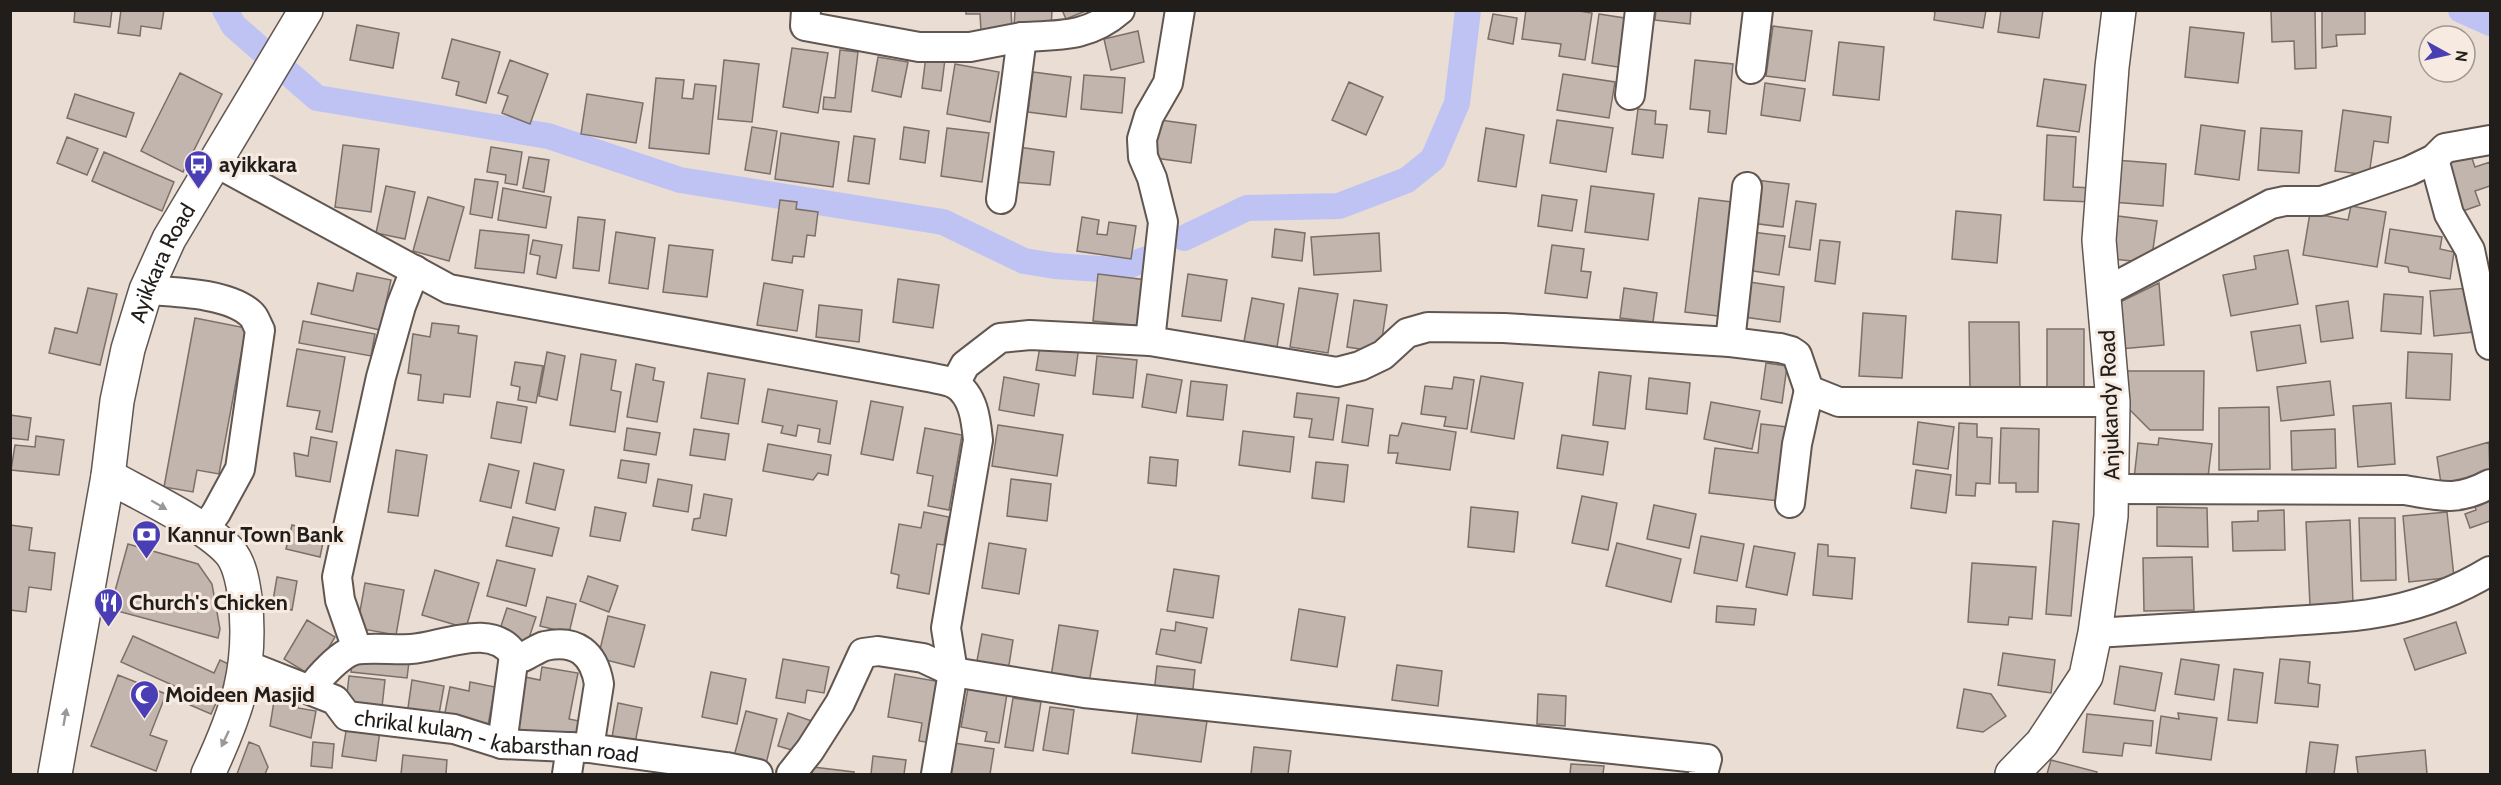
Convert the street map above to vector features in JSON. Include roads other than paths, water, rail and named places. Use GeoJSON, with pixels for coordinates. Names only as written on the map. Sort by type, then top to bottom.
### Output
{"type":"FeatureCollection","features":[{"type":"Feature","properties":{"kind":"main road","name":"Anjukandy Road"},"geometry":{"type":"LineString","coordinates":[[2012,774],[2042,743],[2086,676],[2095,633],[2111,516],[2113,402],[2099,240],[2112,67],[2119,10]]}},
{"type":"Feature","properties":{"kind":"main road","name":"Ayikkara Road"},"geometry":{"type":"LineString","coordinates":[[55,774],[108,476],[117,401],[128,349],[146,290],[169,239],[299,24]]}},
{"type":"Feature","properties":{"kind":"main road"},"geometry":{"type":"LineString","coordinates":[[108,476],[203,531],[230,552],[243,578],[247,618],[246,665],[240,697],[232,720],[208,774]]}},
{"type":"Feature","properties":{"kind":"street"},"geometry":{"type":"LineString","coordinates":[[806,10],[805,26],[919,47],[970,47],[1022,37],[1068,35],[1089,30],[1110,19],[1120,10]]}},
{"type":"Feature","properties":{"kind":"street"},"geometry":{"type":"LineString","coordinates":[[1150,341],[1163,222],[1152,178],[1143,157],[1142,139],[1149,116],[1168,83],[1180,10]]}},
{"type":"Feature","properties":{"kind":"street"},"geometry":{"type":"LineString","coordinates":[[1630,95],[1641,10]]}},
{"type":"Feature","properties":{"kind":"street"},"geometry":{"type":"LineString","coordinates":[[1751,69],[1758,10]]}},
{"type":"Feature","properties":{"kind":"street"},"geometry":{"type":"LineString","coordinates":[[1001,199],[1022,37]]}},
{"type":"Feature","properties":{"kind":"street"},"geometry":{"type":"LineString","coordinates":[[2103,293],[2271,204],[2285,201],[2321,201],[2409,171],[2434,159],[2445,148],[2490,140]]}},
{"type":"Feature","properties":{"kind":"street"},"geometry":{"type":"LineString","coordinates":[[2434,159],[2450,214],[2470,250],[2490,345]]}},
{"type":"Feature","properties":{"kind":"street"},"geometry":{"type":"LineString","coordinates":[[215,162],[449,289],[928,377],[955,384],[966,396],[975,413],[978,440],[946,628],[953,672],[936,774]]}},
{"type":"Feature","properties":{"kind":"street"},"geometry":{"type":"LineString","coordinates":[[1730,342],[1747,187]]}},
{"type":"Feature","properties":{"kind":"street"},"geometry":{"type":"LineString","coordinates":[[357,650],[340,600],[337,577],[381,377],[400,306],[415,270]]}},
{"type":"Feature","properties":{"kind":"street"},"geometry":{"type":"LineString","coordinates":[[146,290],[199,295],[234,304],[252,314],[260,330],[240,469],[203,531]]}},
{"type":"Feature","properties":{"kind":"street"},"geometry":{"type":"LineString","coordinates":[[955,384],[965,365],[1000,338],[1030,334],[1150,341],[1337,372],[1360,366],[1383,355],[1407,333],[1428,327],[1504,328],[1730,342],[1791,351],[1797,355],[1809,390],[1797,444],[1790,503]]}},
{"type":"Feature","properties":{"kind":"street"},"geometry":{"type":"LineString","coordinates":[[1809,390],[1839,402],[2113,402]]}},
{"type":"Feature","properties":{"kind":"street"},"geometry":{"type":"LineString","coordinates":[[2112,489],[2405,490],[2450,498],[2490,484]]}},
{"type":"Feature","properties":{"kind":"street"},"geometry":{"type":"LineString","coordinates":[[2095,633],[2368,616],[2417,605],[2464,587],[2490,571]]}},
{"type":"Feature","properties":{"kind":"street"},"geometry":{"type":"LineString","coordinates":[[310,689],[344,656],[357,650],[414,649],[466,637],[489,639],[509,646],[514,655],[501,744]]}},
{"type":"Feature","properties":{"kind":"street"},"geometry":{"type":"LineString","coordinates":[[514,655],[523,657],[543,646],[567,645],[580,648],[592,661],[599,684],[576,757]]}},
{"type":"Feature","properties":{"kind":"street"},"geometry":{"type":"LineString","coordinates":[[791,774],[810,750],[840,703],[863,653],[878,651],[923,658],[953,672],[1084,693],[1707,759],[1704,774]]}},
{"type":"Feature","properties":{"kind":"street","name":"chrikal kulam - kabarsthan road"},"geometry":{"type":"LineString","coordinates":[[246,665],[335,700],[347,716],[454,729],[501,744],[576,757],[726,766],[758,774]]}},
{"type":"Feature","properties":{"kind":"waterway"},"geometry":{"type":"LineString","coordinates":[[225,10],[234,26],[317,98],[548,136],[680,180],[943,222],[1024,261],[1055,266],[1115,270],[1147,259]]}},
{"type":"Feature","properties":{"kind":"waterway"},"geometry":{"type":"LineString","coordinates":[[1184,238],[1247,208],[1339,206],[1407,180],[1433,159],[1457,103],[1468,10]]}},
{"type":"Feature","properties":{"kind":"waterway"},"geometry":{"type":"LineString","coordinates":[[2461,10],[2490,23]]}},
{"type":"Feature","properties":{"kind":"place","name":"ayikkara"},"geometry":{"type":"Point","coordinates":[198,190]}},
{"type":"Feature","properties":{"kind":"place","name":"Kannur Town Bank"},"geometry":{"type":"Point","coordinates":[146,560]}},
{"type":"Feature","properties":{"kind":"place","name":"Church's Chicken"},"geometry":{"type":"Point","coordinates":[108,628]}},
{"type":"Feature","properties":{"kind":"place","name":"Moideen Masjid"},"geometry":{"type":"Point","coordinates":[144,720]}}]}
